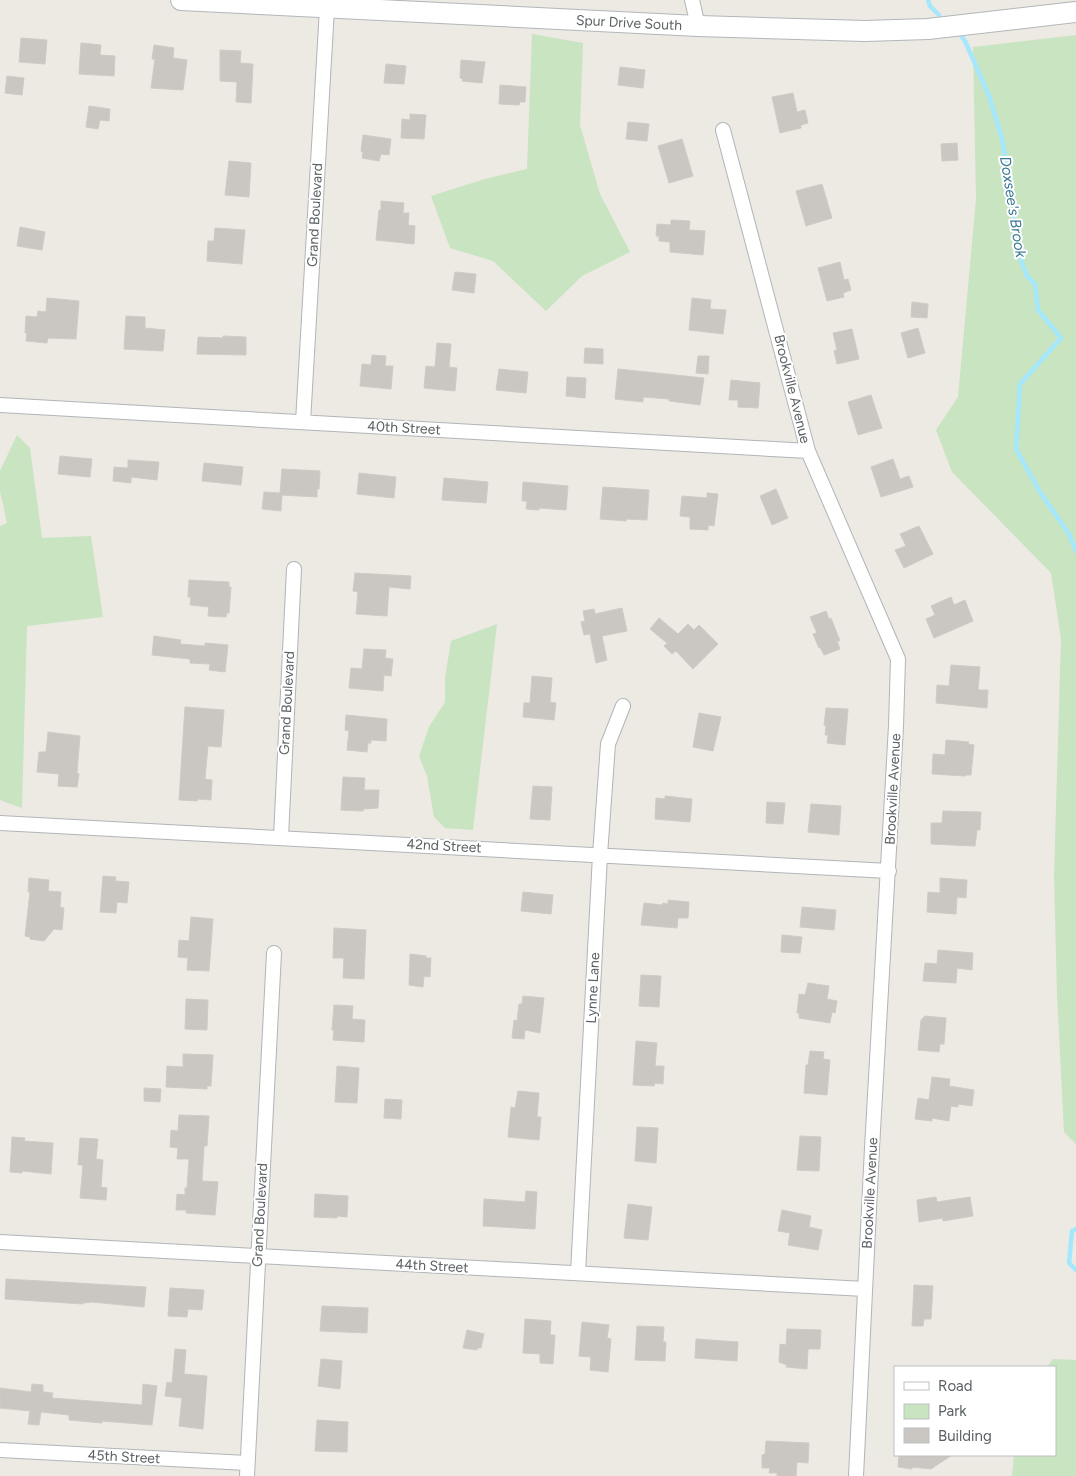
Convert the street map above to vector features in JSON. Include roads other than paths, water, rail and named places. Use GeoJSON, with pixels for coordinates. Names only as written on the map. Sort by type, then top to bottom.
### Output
{"type":"FeatureCollection","features":[{"type":"Feature","properties":{"kind":"street","name":"Spur Drive South"},"geometry":{"type":"LineString","coordinates":[[181,0],[698,26],[865,31],[928,29],[1076,12]]}},
{"type":"Feature","properties":{"kind":"street"},"geometry":{"type":"LineString","coordinates":[[692,0],[698,26]]}},
{"type":"Feature","properties":{"kind":"street","name":"Grand Boulevard"},"geometry":{"type":"LineString","coordinates":[[303,422],[327,8]]}},
{"type":"Feature","properties":{"kind":"street","name":"Brookville Avenue"},"geometry":{"type":"LineString","coordinates":[[724,130],[808,451],[898,659],[889,871],[856,1476]]}},
{"type":"Feature","properties":{"kind":"street","name":"40th Street"},"geometry":{"type":"LineString","coordinates":[[0,405],[808,451]]}},
{"type":"Feature","properties":{"kind":"street","name":"Grand Boulevard"},"geometry":{"type":"LineString","coordinates":[[281,837],[294,569]]}},
{"type":"Feature","properties":{"kind":"street","name":"Lynne Lane"},"geometry":{"type":"LineString","coordinates":[[578,1273],[600,855],[608,744],[624,706]]}},
{"type":"Feature","properties":{"kind":"street","name":"42nd Street"},"geometry":{"type":"LineString","coordinates":[[0,823],[889,871]]}},
{"type":"Feature","properties":{"kind":"street","name":"Grand Boulevard"},"geometry":{"type":"LineString","coordinates":[[247,1470],[274,954]]}},
{"type":"Feature","properties":{"kind":"street","name":"44th Street"},"geometry":{"type":"LineString","coordinates":[[0,1242],[865,1289]]}},
{"type":"Feature","properties":{"kind":"street","name":"45th Street"},"geometry":{"type":"LineString","coordinates":[[0,1450],[247,1470]]}},
{"type":"Feature","properties":{"kind":"waterway","name":"Doxsee's Brook"},"geometry":{"type":"LineString","coordinates":[[928,0],[930,6],[939,15]]}},
{"type":"Feature","properties":{"kind":"waterway","name":"Doxsee's Brook"},"geometry":{"type":"LineString","coordinates":[[962,37],[989,96],[1002,138],[1020,258],[1027,276],[1035,284],[1038,310],[1061,338],[1020,384],[1016,449],[1040,492],[1069,534],[1076,551]]}},
{"type":"Feature","properties":{"kind":"waterway","name":"Doxsee's Brook"},"geometry":{"type":"LineString","coordinates":[[1076,1229],[1072,1231],[1069,1263],[1076,1270]]}}]}
